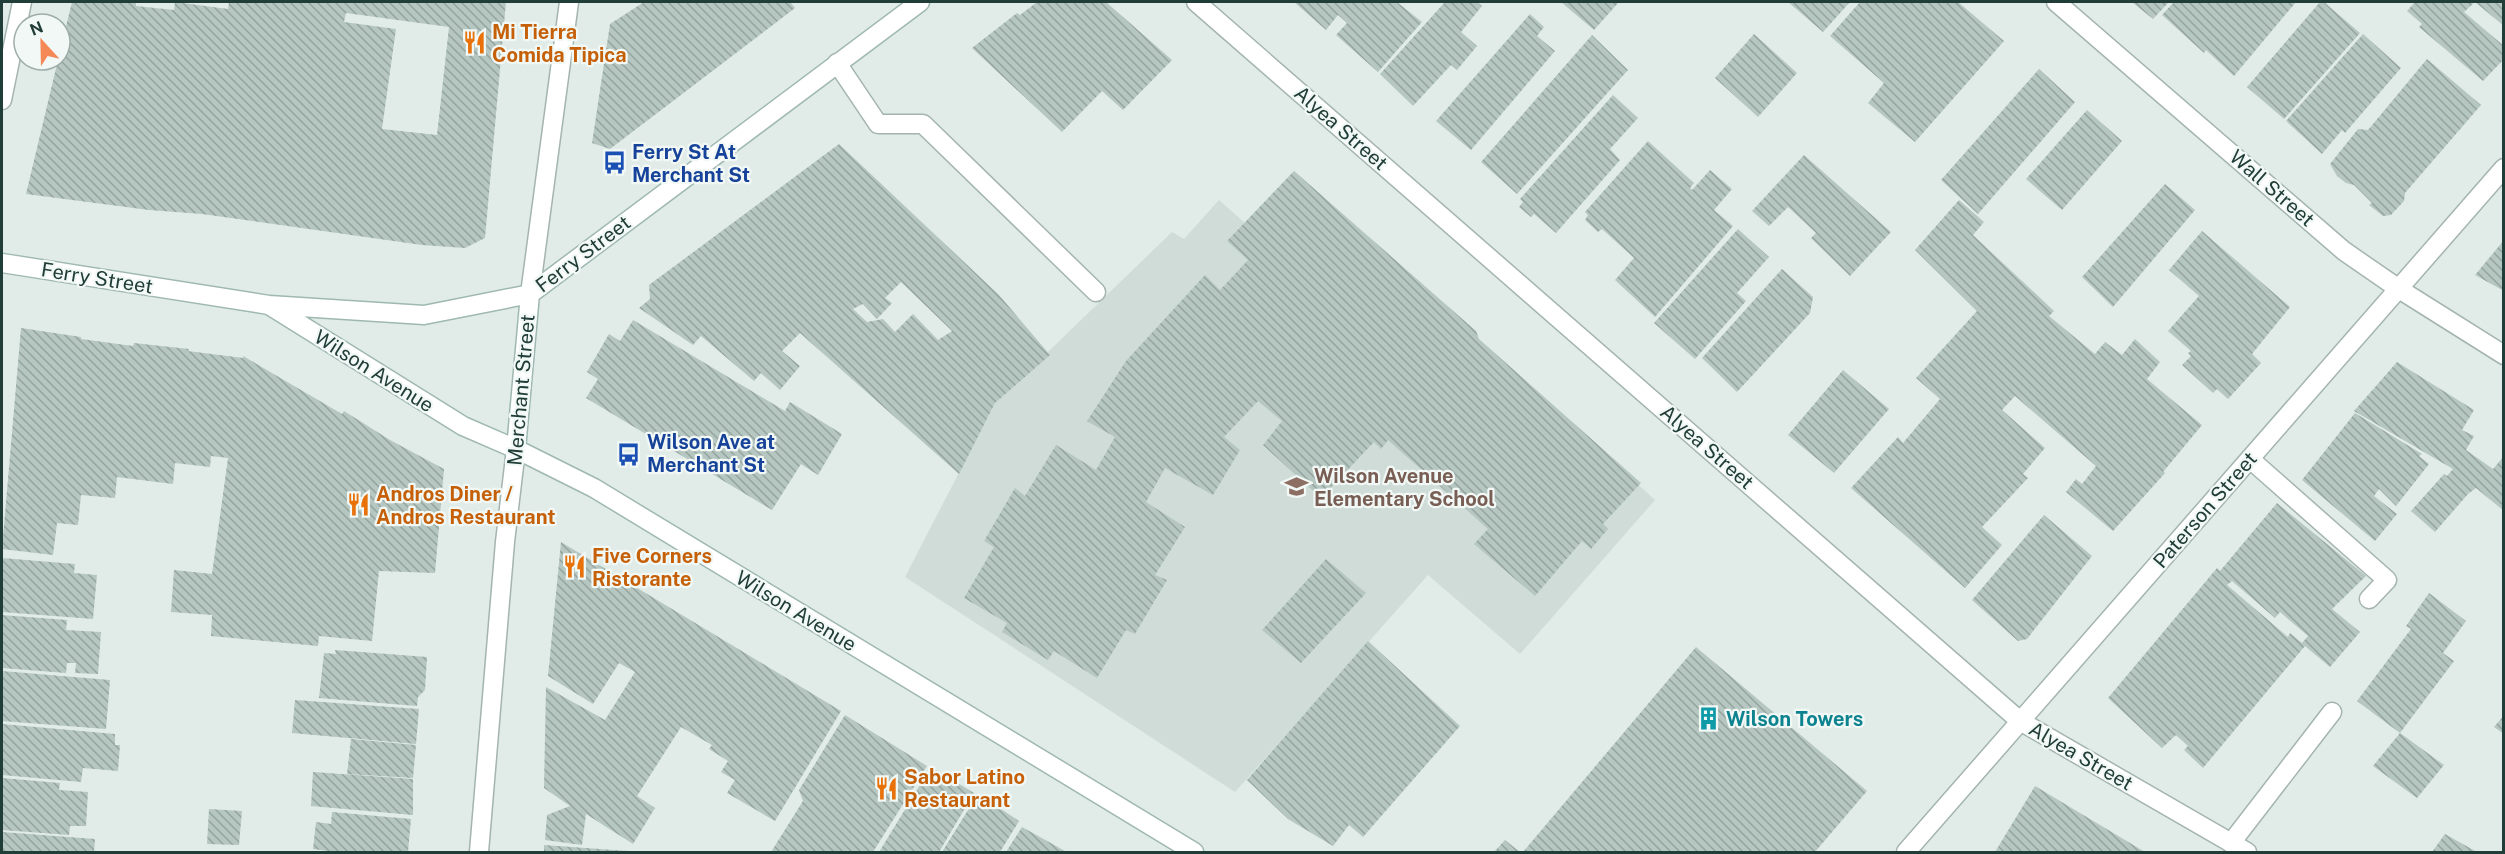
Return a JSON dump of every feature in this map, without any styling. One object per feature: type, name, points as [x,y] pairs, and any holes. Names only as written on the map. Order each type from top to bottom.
[{"type":"street","points":[[2,100],[22,2]]},
{"type":"street","name":"Merchant Street","points":[[479,852],[505,542],[530,294],[569,2]]},
{"type":"street","name":"Ferry Street","points":[[2,263],[269,305],[424,315],[530,294],[920,2]]},
{"type":"street","name":"Alyea Street","points":[[1196,2],[2020,721],[2239,848]]},
{"type":"street","name":"Wall Street","points":[[2056,2],[2344,251],[2399,289],[2504,355]]},
{"type":"street","points":[[837,63],[878,124],[923,124],[1096,292]]},
{"type":"street","name":"Paterson Street","points":[[1906,852],[2504,168]]},
{"type":"street","name":"Wilson Avenue","points":[[269,305],[464,426],[594,488],[1194,852]]},
{"type":"street","points":[[2250,459],[2387,580],[2369,599]]},
{"type":"street","points":[[2239,848],[2332,712]]},
{"type":"shaded area","name":"Wilson Avenue Elementary School","points":[[1294,171],[1655,500],[1520,654],[1428,575],[1235,792],[905,577],[995,403],[1172,232],[1184,239],[1219,200],[1245,223]]},
{"type":"building","points":[[72,2],[136,2],[136,6],[174,10],[175,2],[228,9],[229,2],[506,2],[485,238],[465,248],[422,245],[202,214],[149,210],[26,194],[55,72],[72,72],[72,12],[70,12]],"holes":[[[346,13],[449,27],[437,135],[382,129],[396,29],[344,22]]]},
{"type":"building","points":[[644,2],[790,2],[795,8],[610,149],[592,143],[610,24]]},
{"type":"building","points":[[1037,2],[1106,2],[1172,60],[1123,110],[1102,91],[1062,132],[972,48],[1017,13],[1020,15]]},
{"type":"building","points":[[1294,2],[1397,2],[1422,22],[1378,72],[1336,35],[1347,23],[1338,15],[1326,30]]},
{"type":"building","points":[[1445,2],[1477,2],[1482,6],[1461,32],[1477,46],[1457,70],[1451,65],[1413,106],[1380,74]]},
{"type":"building","points":[[1561,2],[1619,2],[1594,30]]},
{"type":"building","points":[[1788,2],[1850,2],[1823,32]]},
{"type":"building","points":[[1860,2],[1958,2],[2004,41],[1915,142],[1868,103],[1884,83],[1830,36]]},
{"type":"building","points":[[2132,2],[2169,2],[2153,19]]},
{"type":"building","points":[[2174,2],[2296,2],[2234,76],[2206,50],[2204,53],[2162,15]]},
{"type":"building","points":[[2320,2],[2324,2],[2360,33],[2284,119],[2247,87]]},
{"type":"building","points":[[2415,2],[2471,2],[2473,4],[2464,12],[2504,46],[2504,59],[2483,81],[2419,27],[2422,24],[2407,11]]},
{"type":"building","points":[[2475,2],[2504,2],[2504,26]]},
{"type":"building","points":[[1530,14],[1544,27],[1537,36],[1555,51],[1471,150],[1436,121]]},
{"type":"building","points":[[1754,34],[1797,73],[1758,117],[1715,78]]},
{"type":"building","points":[[2363,34],[2401,68],[2345,133],[2342,130],[2322,154],[2286,121]]},
{"type":"building","points":[[1592,35],[1628,70],[1517,194],[1481,162]]},
{"type":"building","points":[[2427,59],[2481,105],[2405,193],[2404,201],[2391,215],[2383,216],[2369,205],[2372,203],[2354,185],[2346,183],[2337,176],[2330,164],[2358,129],[2368,130]]},
{"type":"building","points":[[2039,69],[2075,102],[1978,214],[1941,180]]},
{"type":"building","points":[[1613,95],[1638,118],[1610,149],[1620,160],[1556,233],[1534,214],[1531,217],[1519,207],[1523,202],[1520,199]]},
{"type":"building","points":[[2087,110],[2122,141],[2062,210],[2026,179]]},
{"type":"building","points":[[1648,141],[1694,183],[1690,188],[1692,190],[1710,170],[1732,189],[1714,210],[1733,226],[1655,317],[1615,280],[1634,258],[1602,229],[1598,232],[1585,220],[1588,215],[1585,212]]},
{"type":"building","points":[[839,144],[999,295],[1050,355],[995,403],[959,474],[800,333],[782,351],[800,366],[780,390],[761,373],[754,381],[701,336],[693,345],[639,308],[650,299],[649,285]],"holes":[[[901,282],[952,331],[938,340],[913,314],[895,332],[883,319],[867,322],[853,309],[863,304],[877,319],[892,303],[885,298]]]},
{"type":"building","points":[[1804,155],[1891,232],[1850,276],[1811,238],[1816,233],[1788,207],[1769,226],[1752,211]]},
{"type":"building","points":[[1294,171],[1476,331],[1479,339],[1641,483],[1603,524],[1608,529],[1591,549],[1582,541],[1535,596],[1474,544],[1488,529],[1388,440],[1381,449],[1374,442],[1321,498],[1263,445],[1282,421],[1258,401],[1224,437],[1240,450],[1213,495],[1165,468],[1146,502],[1185,527],[1155,575],[1167,580],[1135,634],[1126,630],[1097,678],[1054,651],[1048,660],[1002,632],[1007,623],[964,598],[994,547],[984,541],[1015,488],[1025,496],[1056,445],[1096,470],[1115,437],[1087,421],[1126,361],[1205,275],[1220,290],[1248,260],[1227,241]]},
{"type":"building","points":[[2165,184],[2195,210],[2113,307],[2082,277]]},
{"type":"building","points":[[1959,200],[1984,222],[1973,235],[2054,311],[2049,316],[2095,354],[2105,342],[2122,355],[2135,339],[2160,362],[2147,379],[2202,425],[2163,472],[2165,473],[2113,531],[2066,492],[2076,479],[2082,484],[2096,466],[2015,396],[2002,410],[2045,448],[2023,474],[2028,478],[1982,527],[2002,545],[1965,588],[1851,488],[1898,437],[1903,443],[1940,399],[1916,378],[1977,311],[1915,250]]},
{"type":"building","points":[[1738,229],[1769,257],[1737,293],[1746,301],[1695,359],[1654,323]]},
{"type":"building","points":[[2202,231],[2290,307],[2252,354],[2261,363],[2228,399],[2217,389],[2213,393],[2182,365],[2191,356],[2188,353],[2191,351],[2168,331],[2199,296],[2169,270]]},
{"type":"building","points":[[2504,240],[2504,291],[2475,275]]},
{"type":"building","points":[[1782,269],[1813,297],[1810,313],[1737,392],[1702,358]]},
{"type":"building","points":[[633,320],[785,411],[790,402],[842,434],[818,475],[801,464],[772,510],[586,398],[598,379],[587,372],[609,334],[620,341]]},
{"type":"building","points":[[21,328],[133,346],[134,343],[243,358],[243,356],[342,414],[344,411],[390,440],[444,469],[435,573],[379,571],[372,641],[319,636],[318,646],[211,636],[212,615],[171,612],[174,570],[212,574],[228,458],[211,456],[210,467],[175,463],[173,484],[117,477],[115,498],[81,495],[78,525],[57,523],[53,555],[2,549]]},
{"type":"building","points":[[2397,362],[2474,410],[2462,430],[2474,436],[2466,450],[2493,469],[2504,456],[2504,511],[2476,488],[2435,532],[2411,511],[2444,474],[2447,476],[2453,469],[2354,411]]},
{"type":"building","points":[[1843,370],[1889,409],[1834,473],[1788,435]]},
{"type":"building","points":[[2355,413],[2422,454],[2419,456],[2429,464],[2396,506],[2379,489],[2374,496],[2397,514],[2375,541],[2302,480]]},
{"type":"building","points":[[2277,503],[2366,576],[2332,609],[2360,632],[2330,667],[2305,646],[2203,768],[2184,750],[2188,746],[2176,735],[2162,748],[2108,698],[2217,568],[2220,571]],"holes":[[[2232,581],[2275,618],[2280,612],[2308,636],[2302,643],[2290,633],[2288,637],[2227,585]]]},
{"type":"building","points":[[2044,515],[2092,556],[2027,639],[2018,641],[1972,600]]},
{"type":"building","points":[[561,542],[841,711],[775,821],[727,793],[735,780],[721,772],[728,761],[709,749],[712,745],[681,727],[637,796],[655,808],[633,844],[586,814],[582,845],[545,840],[547,815],[570,806],[544,788],[546,687],[605,720],[635,672],[619,663],[593,704],[548,676]]},
{"type":"building","points":[[2,558],[75,564],[74,573],[97,575],[93,619],[2,612]]},
{"type":"building","points":[[1326,559],[1366,593],[1301,663],[1262,630]]},
{"type":"building","points":[[2429,593],[2466,621],[2443,653],[2454,661],[2400,733],[2357,701],[2411,629],[2406,626]]},
{"type":"building","points":[[2,615],[67,620],[66,630],[101,632],[98,674],[75,673],[76,663],[67,663],[66,673],[2,668]]},
{"type":"building","points":[[1368,641],[1460,726],[1363,837],[1349,825],[1333,846],[1288,819],[1247,780]]},
{"type":"building","name":"Wilson Towers","points":[[1696,647],[1867,791],[1815,852],[1523,852]]},
{"type":"building","points":[[335,650],[427,657],[425,690],[418,697],[417,706],[319,698],[324,653],[336,654]]},
{"type":"building","points":[[2,671],[110,680],[106,729],[2,721]]},
{"type":"building","points":[[295,700],[419,709],[416,744],[292,733]]},
{"type":"building","points":[[845,715],[927,766],[873,852],[771,852],[803,801],[799,790]]},
{"type":"building","points":[[2504,715],[2504,734],[2494,727]]},
{"type":"building","points":[[2,724],[115,734],[115,745],[120,745],[118,771],[83,768],[81,782],[2,775]]},
{"type":"building","points":[[2400,733],[2444,765],[2417,798],[2373,766]]},
{"type":"building","points":[[351,739],[416,745],[413,778],[347,774]]},
{"type":"building","points":[[931,767],[974,793],[939,852],[879,852]]},
{"type":"building","points":[[313,772],[413,779],[413,815],[311,806]]},
{"type":"building","points":[[2,778],[60,783],[59,790],[88,792],[86,826],[70,826],[69,835],[2,830]]},
{"type":"building","points":[[2035,786],[2145,852],[1995,852]]},
{"type":"building","points":[[978,794],[1019,821],[1000,852],[942,852]]},
{"type":"building","points":[[209,809],[242,811],[239,845],[207,844]]},
{"type":"building","points":[[332,812],[411,819],[408,852],[328,852],[313,849],[316,822],[331,824]]},
{"type":"building","points":[[1022,827],[1065,851],[1071,852],[1006,852]]},
{"type":"building","points":[[2,832],[95,839],[94,852],[2,852]]},
{"type":"building","points":[[2445,834],[2477,852],[2432,852]]},
{"type":"building","points":[[1505,840],[1520,852],[1494,852]]},
{"type":"building","points":[[544,845],[628,851],[628,852],[544,852]]},
{"type":"place","name":"Mi Tierra Comida Tipica","points":[[474,43]]},
{"type":"place","name":"Ferry St At Merchant St","points":[[614,163]]},
{"type":"place","name":"Wilson Ave at Merchant St","points":[[629,454]]},
{"type":"place","name":"Wilson Avenue Elementary School","points":[[1296,487]]},
{"type":"place","name":"Andros Diner / Andros Restaurant","points":[[358,505]]},
{"type":"place","name":"Five Corners Ristorante","points":[[574,567]]},
{"type":"place","name":"Wilson Towers","points":[[1708,719]]},
{"type":"place","name":"Sabor Latino Restaurant","points":[[886,788]]}]
